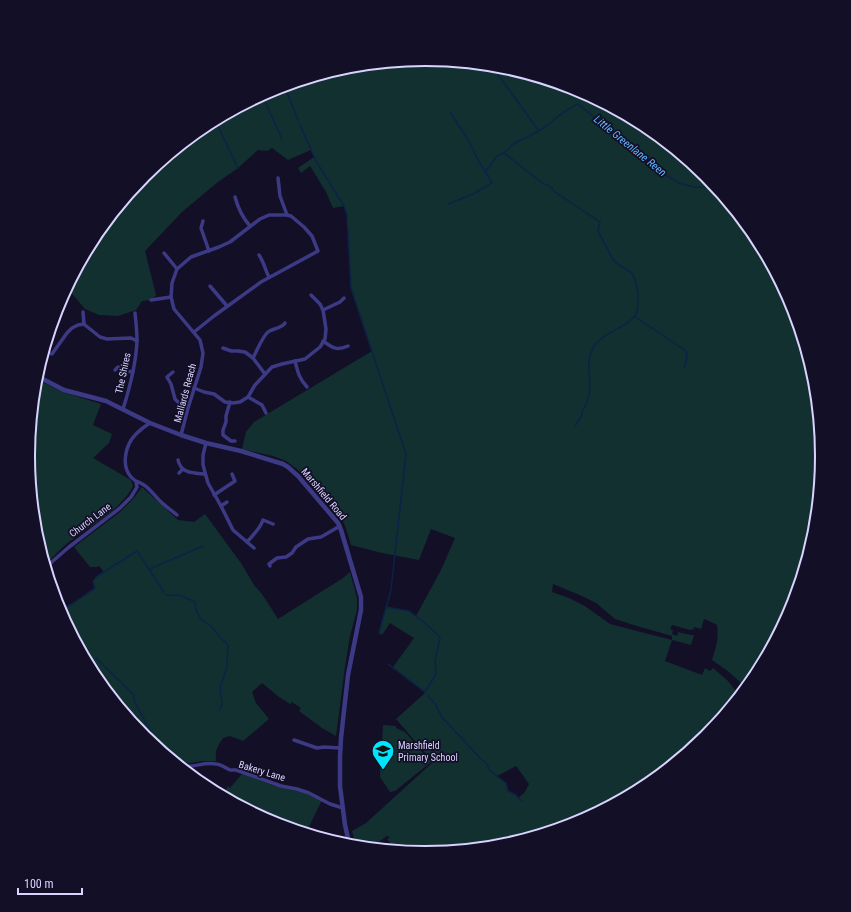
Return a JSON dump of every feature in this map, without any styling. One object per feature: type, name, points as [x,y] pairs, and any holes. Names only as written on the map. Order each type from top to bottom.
[{"type":"street","points":[[278,178],[280,196],[287,215]]},
{"type":"street","points":[[235,197],[243,218],[250,226]]},
{"type":"street","points":[[151,300],[171,297],[172,283],[176,269],[191,257],[230,242],[260,219],[269,215],[291,216],[312,236],[318,251],[261,282],[194,332]]},
{"type":"street","points":[[202,221],[201,228],[209,251]]},
{"type":"street","points":[[164,253],[176,269]]},
{"type":"street","points":[[259,255],[269,277]]},
{"type":"street","points":[[210,286],[227,306]]},
{"type":"street","points":[[194,388],[214,394],[225,402],[240,402],[248,397],[255,385],[272,368],[304,358],[320,347],[325,339],[326,329],[323,310],[311,294]]},
{"type":"street","name":"Mallards Reach","points":[[171,297],[174,309],[200,340],[203,353],[201,367],[188,406],[181,435]]},
{"type":"street","points":[[323,310],[344,298]]},
{"type":"street","points":[[335,299],[337,303]]},
{"type":"street","points":[[49,352],[52,354],[72,328],[84,324],[83,312]]},
{"type":"street","name":"The Shires","points":[[123,409],[133,372],[137,341],[135,313]]},
{"type":"street","points":[[253,358],[264,336],[269,331],[283,326],[285,323]]},
{"type":"street","name":"The Shires","points":[[84,324],[100,338],[131,338],[137,341]]},
{"type":"street","points":[[278,328],[281,333]]},
{"type":"street","points":[[323,341],[340,350],[348,346]]},
{"type":"street","points":[[223,348],[231,351],[245,352],[253,358],[265,374]]},
{"type":"street","points":[[295,361],[301,380],[307,387]]},
{"type":"street","points":[[116,370],[118,367],[121,367],[125,370],[133,372]]},
{"type":"street","points":[[121,374],[125,370]]},
{"type":"street","points":[[173,372],[167,377],[171,384],[175,399],[178,402],[188,406]]},
{"type":"street","name":"Marshfield Road","points":[[43,380],[64,390],[106,401],[150,423],[181,435],[275,461],[288,467],[298,476],[340,526],[361,597],[361,607],[348,675],[340,748],[340,786],[348,839]]},
{"type":"street","points":[[296,383],[301,380]]},
{"type":"street","points":[[248,397],[262,405],[266,413]]},
{"type":"street","points":[[230,402],[223,435],[231,441],[235,441]]},
{"type":"street","points":[[262,405],[266,402]]},
{"type":"street","points":[[150,423],[135,435],[127,451],[125,461],[127,471],[136,482],[144,485],[177,515]]},
{"type":"street","points":[[206,443],[203,455],[203,465],[208,484],[221,506],[232,530],[254,548]]},
{"type":"street","points":[[178,460],[179,465],[183,469],[191,473],[205,474]]},
{"type":"street","points":[[179,473],[183,469]]},
{"type":"street","points":[[214,495],[235,481],[232,474]]},
{"type":"street","name":"Church Lane","points":[[50,563],[120,508],[131,497],[137,487],[136,482]]},
{"type":"street","points":[[221,506],[227,502]]},
{"type":"street","points":[[247,542],[258,530],[263,520],[273,524]]},
{"type":"street","points":[[270,566],[269,564],[277,558],[286,557],[292,553],[296,547],[308,539],[321,537],[340,526]]},
{"type":"street","points":[[294,740],[317,748],[340,748]]},
{"type":"street","points":[[315,753],[317,748]]},
{"type":"street","name":"Bakery Lane","points":[[188,766],[207,763],[224,766],[229,770],[236,770],[281,786],[309,793],[330,804],[343,808]]},
{"type":"green space","points":[[400,66],[451,66],[502,73],[551,86],[575,95],[621,118],[642,131],[683,162],[702,180],[735,218],[764,261],[776,283],[795,330],[803,355],[813,405],[816,456],[815,482],[813,507],[803,557],[795,582],[776,629],[764,651],[742,684],[729,672],[712,660],[716,647],[718,630],[717,625],[704,619],[701,629],[694,627],[693,630],[690,630],[672,625],[670,629],[673,630],[672,634],[677,636],[678,632],[694,635],[691,645],[672,640],[665,661],[702,675],[705,668],[710,671],[713,668],[727,680],[737,691],[702,732],[683,750],[642,781],[598,806],[551,826],[502,839],[476,843],[451,846],[400,846],[393,845],[387,839],[390,837],[387,836],[377,843],[355,840],[352,831],[366,823],[433,762],[396,719],[425,693],[393,667],[414,638],[390,623],[382,635],[379,633],[386,607],[409,611],[416,616],[441,570],[455,538],[431,529],[419,560],[351,545],[342,519],[325,496],[315,489],[297,469],[286,461],[273,456],[242,449],[246,432],[254,422],[372,351],[351,288],[347,216],[344,206],[333,208],[326,192],[310,166],[301,173],[298,168],[314,157],[311,150],[288,160],[272,148],[267,151],[258,150],[238,168],[218,182],[182,212],[145,251],[156,295],[151,300],[142,301],[136,310],[118,316],[99,315],[85,309],[71,293],[75,283],[101,239],[132,199],[168,162],[188,146],[230,118],[276,95],[300,86],[349,73]],"holes":[[[553,584],[596,603],[615,619],[672,636],[672,640],[610,624],[585,606],[552,592]],[[516,766],[529,784],[525,792],[518,798],[516,795],[508,791],[506,783],[497,776]]]},
{"type":"green space","points":[[43,382],[63,392],[101,404],[93,425],[112,434],[109,443],[93,458],[131,480],[133,486],[114,510],[70,541],[49,561],[38,507],[35,456],[38,405]]},
{"type":"green space","points":[[142,487],[178,520],[194,522],[205,514],[241,563],[254,585],[262,594],[278,619],[350,572],[357,598],[357,610],[350,636],[336,736],[322,728],[299,711],[301,708],[292,702],[290,704],[279,697],[262,683],[252,692],[256,703],[269,719],[243,741],[230,736],[223,738],[217,749],[216,761],[202,761],[185,764],[149,732],[132,713],[116,694],[87,651],[75,629],[66,607],[95,589],[93,581],[104,572],[99,566],[90,567],[74,547],[120,512]]},
{"type":"green space","points":[[383,725],[396,726],[396,728],[405,732],[431,762],[395,791],[390,792],[380,777]]},
{"type":"green space","points":[[242,774],[275,786],[300,791],[322,800],[308,828],[276,817],[225,791],[228,786],[230,788]]},
{"type":"waterway","name":"Little Greenlane Reen","points":[[496,72],[539,131],[567,110],[578,104],[664,174],[679,183],[694,187],[709,188]]},
{"type":"waterway","points":[[286,91],[298,120]]},
{"type":"waterway","points":[[264,100],[282,139]]},
{"type":"waterway","points":[[448,204],[473,194],[492,183],[469,141],[450,112]]},
{"type":"waterway","points":[[300,125],[316,161],[344,206],[347,215],[351,288],[406,454],[391,590],[379,633]]},
{"type":"waterway","points":[[218,126],[238,168]]},
{"type":"waterway","points":[[486,171],[497,156],[504,153],[513,144],[539,131]]},
{"type":"waterway","points":[[504,153],[542,183],[551,187],[555,192],[600,222],[598,229],[599,233],[612,258],[633,275],[636,284],[638,293],[638,308],[633,319],[604,336],[599,340],[592,351],[589,361],[589,393],[582,415],[575,426]]},
{"type":"waterway","points":[[634,316],[686,351],[687,357],[684,368]]},
{"type":"waterway","points":[[150,569],[203,546]]},
{"type":"waterway","points":[[96,577],[137,551],[164,592]]},
{"type":"waterway","points":[[66,607],[95,588],[93,581]]},
{"type":"waterway","points":[[166,595],[186,597],[195,602],[196,610],[201,619],[211,626],[228,645],[227,667],[220,687],[222,704],[220,710]]},
{"type":"waterway","points":[[386,607],[409,611],[440,637],[435,661],[436,674],[425,692],[388,664]]},
{"type":"waterway","points":[[96,658],[134,695],[134,701],[153,736]]},
{"type":"waterway","points":[[428,696],[435,704],[442,717],[487,764],[489,770],[506,783],[508,791],[516,795],[522,801]]},
{"type":"place","name":"Marshfield Primary School","points":[[383,770]]}]
